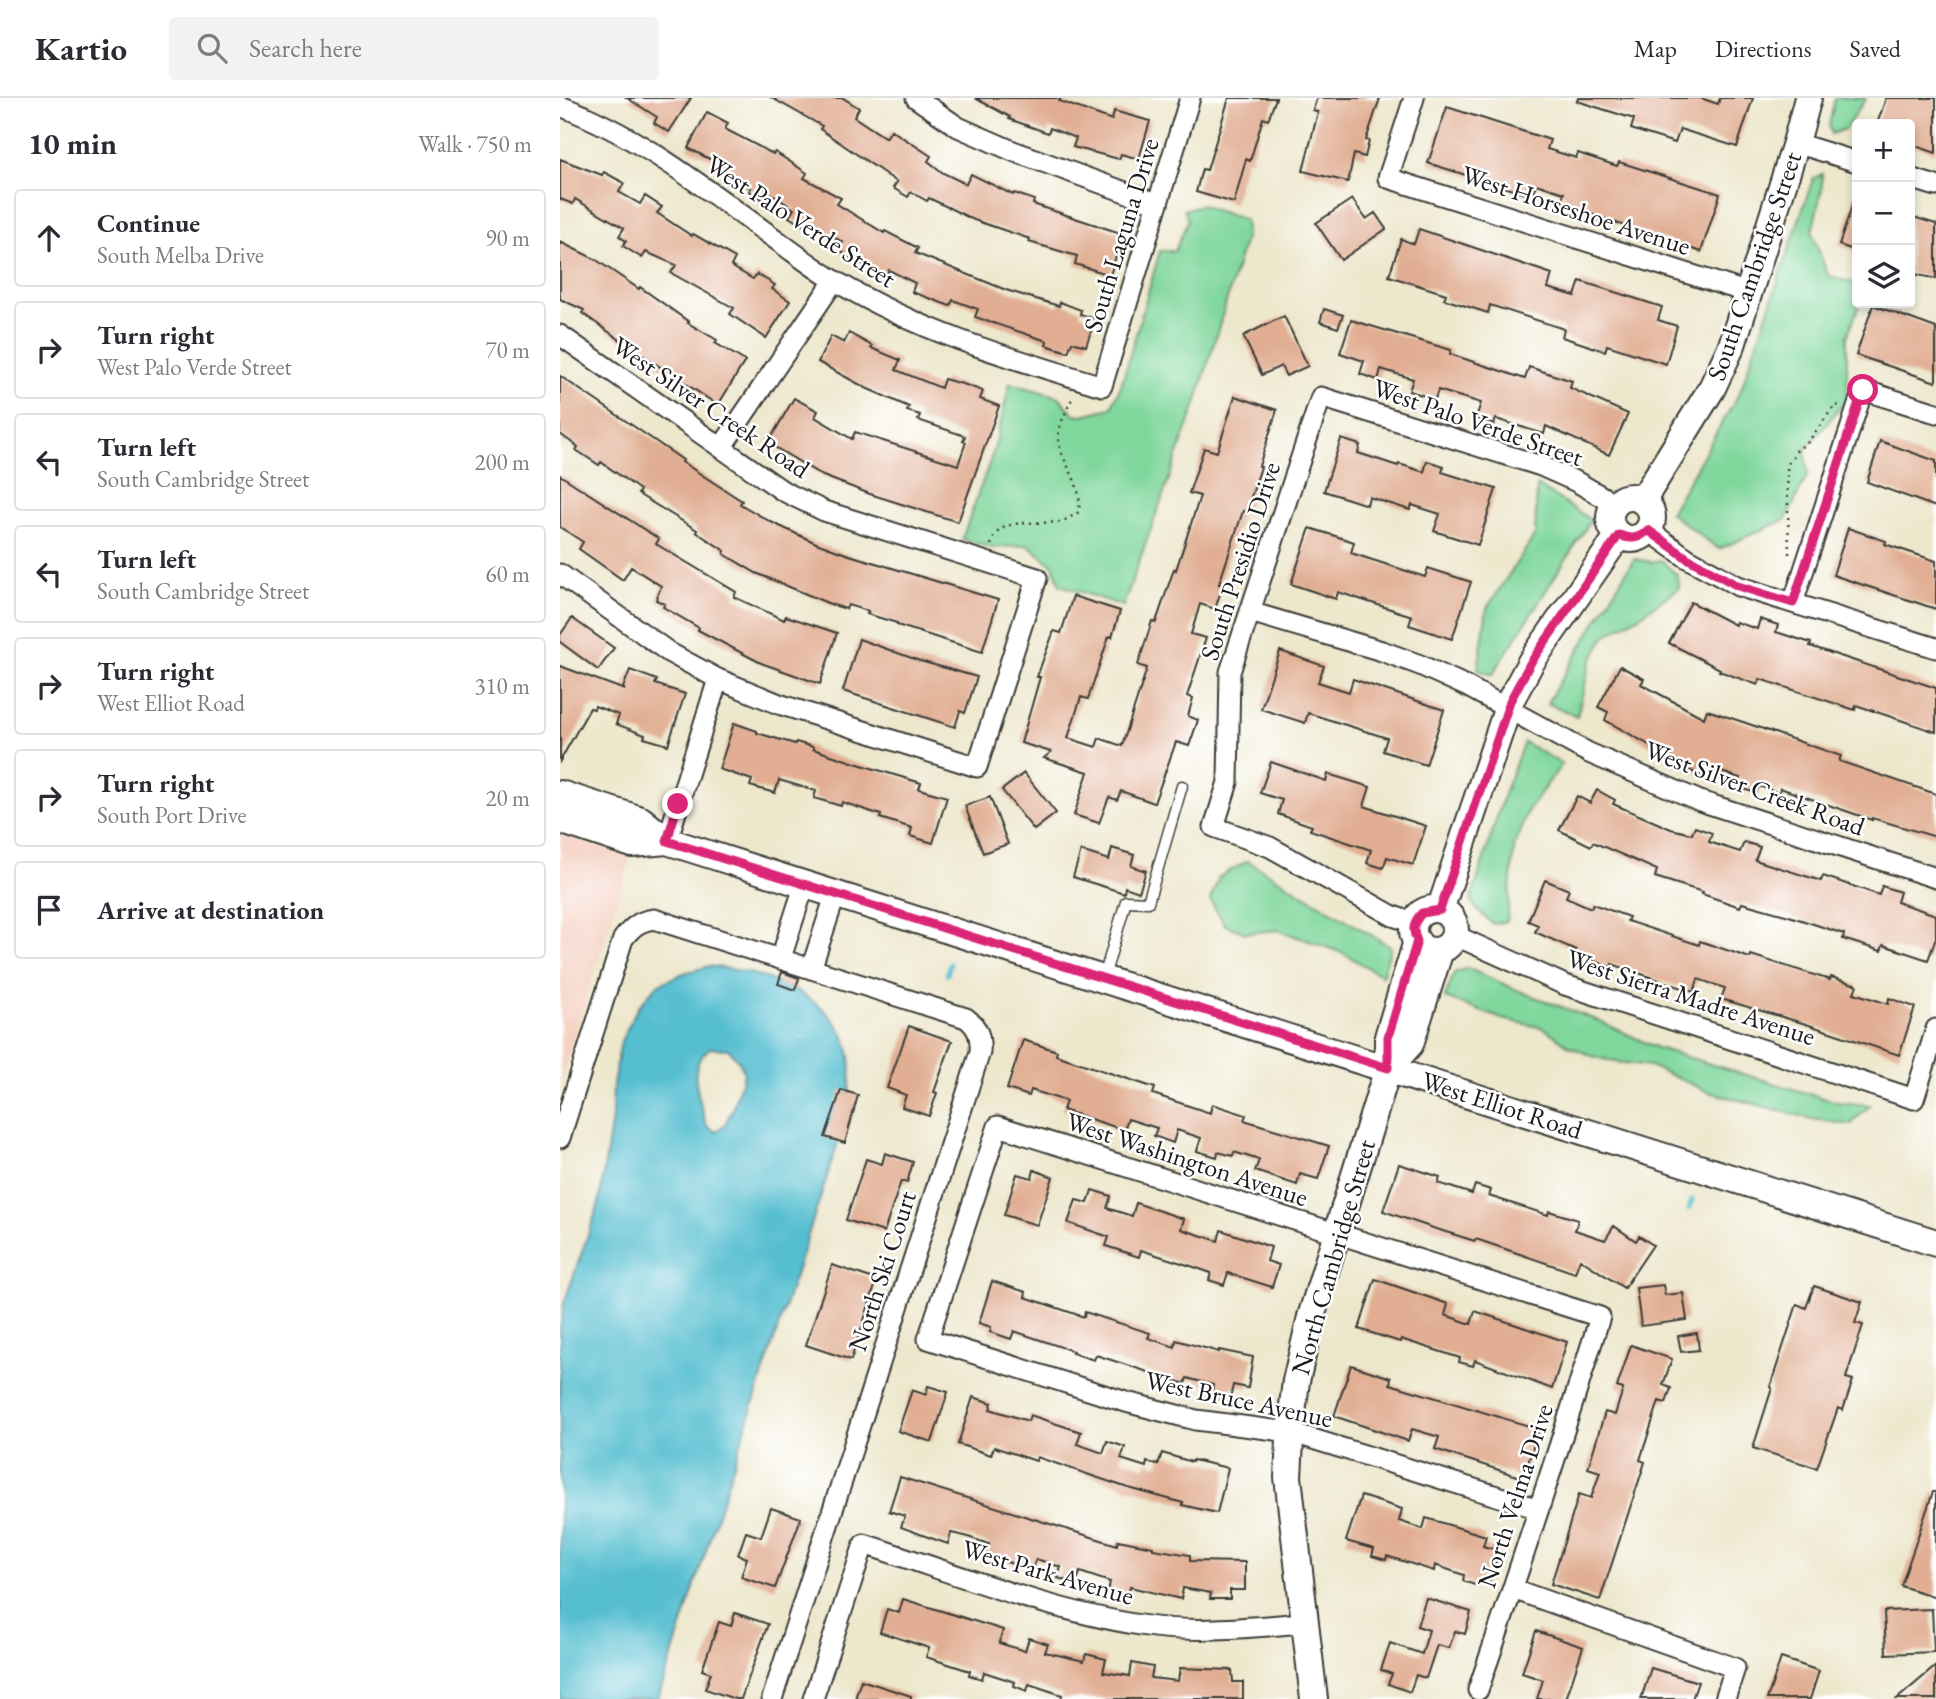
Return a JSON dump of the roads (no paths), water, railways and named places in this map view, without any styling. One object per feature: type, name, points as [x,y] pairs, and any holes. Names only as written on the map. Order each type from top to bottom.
[{"type":"street","points":[[916,98],[958,127],[1013,151],[1158,204]]},
{"type":"street","name":"South Laguna Drive","points":[[1102,386],[1190,98]]},
{"type":"street","name":"West Horseshoe Avenue","points":[[1414,98],[1388,178],[1749,293]]},
{"type":"street","name":"South Cambridge Street","points":[[1642,501],[1713,388],[1732,345],[1808,98]]},
{"type":"street","name":"West Palo Verde Street","points":[[560,106],[588,116],[643,146],[834,281],[899,316],[958,341],[1102,386]]},
{"type":"street","points":[[1796,143],[1852,160]]},
{"type":"street","points":[[1915,180],[1936,186]]},
{"type":"street","points":[[721,448],[834,281]]},
{"type":"street","name":"West Silver Creek Road","points":[[560,335],[783,491],[824,511],[1037,578],[977,767],[779,704],[718,679]]},
{"type":"street","points":[[1793,603],[1863,390],[1936,413]]},
{"type":"street","name":"West Palo Verde Street","points":[[1321,397],[1541,466],[1577,482],[1615,504]]},
{"type":"street","name":"South Presidio Drive","points":[[1214,827],[1228,782],[1230,672],[1321,397]]},
{"type":"street","points":[[1628,497],[1642,501],[1650,511],[1651,524],[1648,530],[1638,538],[1619,535],[1611,524],[1610,517],[1615,504],[1628,497]]},
{"type":"street","points":[[1648,530],[1687,558],[1738,586],[1936,648]]},
{"type":"street","points":[[1388,1068],[1388,1037],[1431,937],[1454,923],[1440,910],[1508,709],[1531,662],[1619,535]]},
{"type":"street","points":[[560,575],[670,653],[718,679],[667,841]]},
{"type":"street","name":"West Silver Creek Road","points":[[1250,612],[1395,655],[1466,686],[1589,753],[1700,801],[1936,878]]},
{"type":"street","name":"West Elliot Road","points":[[560,794],[641,820],[667,841]]},
{"type":"street","name":"West Elliot Road","points":[[560,821],[632,844],[667,841],[805,883],[1936,1244]]},
{"type":"street","name":"West Sierra Madre Avenue","points":[[1214,827],[1270,847],[1431,937],[1565,985],[1914,1098],[1936,1029]]},
{"type":"street","points":[[780,958],[805,883]]},
{"type":"street","points":[[811,969],[836,893]]},
{"type":"street","name":"North Ski Court","points":[[560,1138],[623,939],[631,928],[643,920],[654,919],[780,958],[967,1018],[974,1023],[981,1042],[980,1052],[772,1699]]},
{"type":"street","name":"North Cambridge Street","points":[[1314,1699],[1288,1477],[1290,1432],[1297,1381],[1311,1317],[1388,1068]]},
{"type":"street","name":"West Washington Avenue","points":[[928,1339],[998,1126],[1600,1317]]},
{"type":"street","name":"North Velma Drive","points":[[1478,1690],[1600,1317]]},
{"type":"street","name":"West Bruce Avenue","points":[[928,1339],[1126,1402],[1196,1420],[1290,1432],[1539,1509]]},
{"type":"street","name":"West Park Avenue","points":[[813,1699],[864,1544],[1074,1612],[1142,1626],[1213,1630],[1305,1623]]},
{"type":"street","points":[[1513,1589],[1735,1668],[1724,1699]]},
{"type":"lane","points":[[1104,978],[1126,901],[1148,902],[1182,786]]},
{"type":"water","points":[[709,966],[752,974],[774,981],[816,1003],[832,1018],[844,1036],[851,1066],[848,1101],[843,1127],[658,1699],[560,1699],[560,1328],[564,1303],[599,1203],[612,1118],[613,1084],[621,1041],[638,1007],[657,985]],"holes":[[[710,1048],[728,1049],[739,1061],[744,1073],[732,1110],[725,1124],[716,1132],[706,1125],[696,1074],[702,1056]]]},
{"type":"waterway","points":[[947,974],[950,964]]},
{"type":"waterway","points":[[1689,1209],[1692,1200]]}]
